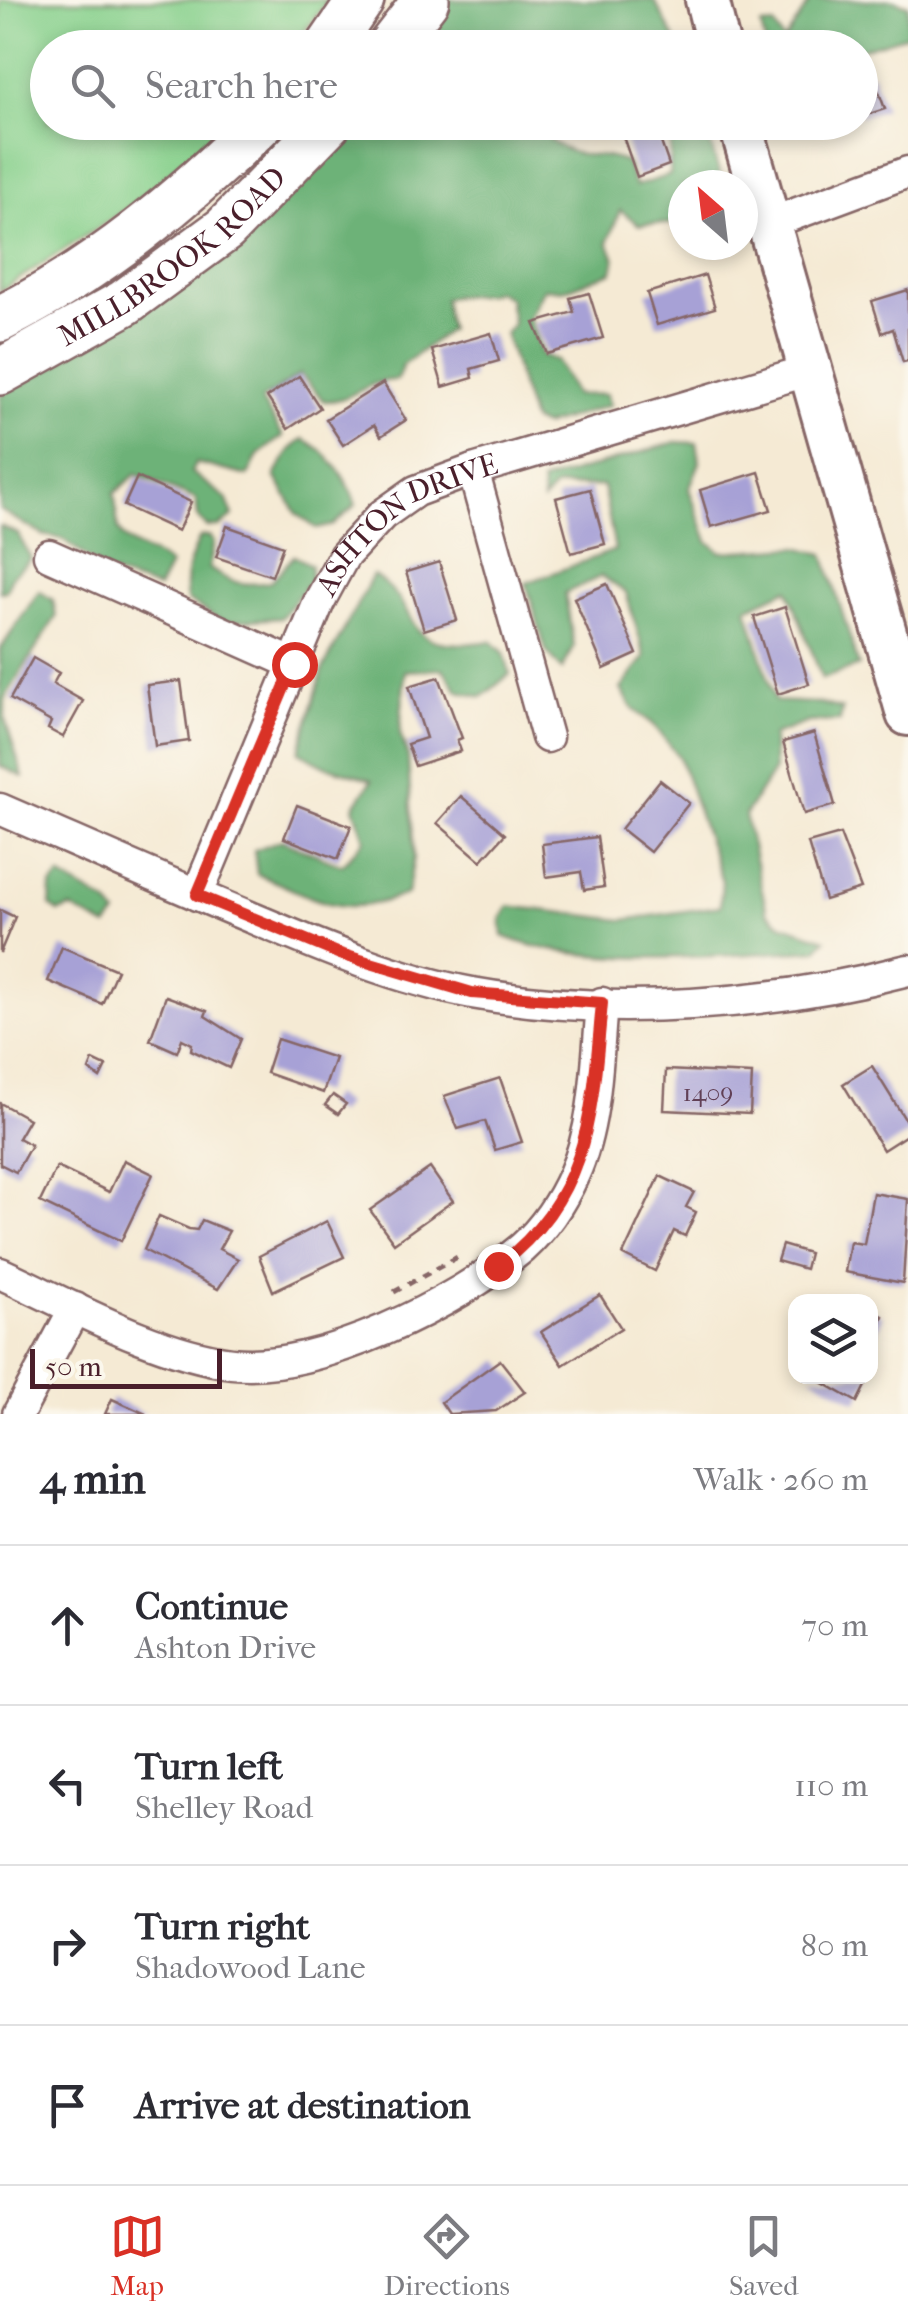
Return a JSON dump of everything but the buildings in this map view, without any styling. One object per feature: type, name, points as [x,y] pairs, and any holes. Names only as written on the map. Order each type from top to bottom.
[{"type":"main road","points":[[341,30],[362,0]]},
{"type":"main road","points":[[402,30],[426,0]]},
{"type":"main road","points":[[707,0],[715,30]]},
{"type":"main road","points":[[0,318],[52,293],[188,196],[244,140]]},
{"type":"main road","name":"MILLBROOK ROAD","points":[[0,372],[124,303],[225,229],[311,140]]},
{"type":"main road","points":[[745,140],[810,370],[900,656],[908,714]]},
{"type":"street","points":[[768,224],[908,172]]},
{"type":"street","name":"ASHTON DRIVE","points":[[197,895],[344,556],[370,527],[416,491],[473,470],[810,370]]},
{"type":"street","points":[[473,470],[547,737]]},
{"type":"street","points":[[49,555],[294,664]]},
{"type":"street","points":[[0,809],[340,954],[472,993],[602,1003],[770,997],[908,970]]},
{"type":"street","points":[[0,1273],[182,1351],[230,1362],[264,1365],[317,1356],[351,1343],[467,1285],[524,1246],[558,1206],[575,1174],[589,1119],[602,1003]]},
{"type":"street","points":[[18,1414],[75,1308]]},
{"type":"path","points":[[382,1298],[464,1253]]},
{"type":"green space","points":[[0,0],[328,0],[306,30],[30,30],[30,140],[207,140],[136,203],[0,291]]},
{"type":"green space","points":[[442,0],[654,0],[670,30],[422,30]]},
{"type":"green space","points":[[811,0],[893,0],[908,5],[908,35],[878,44],[878,30],[792,30]]},
{"type":"green space","points":[[774,25],[777,30],[762,30],[761,26]]},
{"type":"green space","points":[[329,140],[550,140],[572,152],[626,162],[635,186],[668,176],[668,224],[639,225],[620,210],[608,242],[615,259],[612,272],[563,290],[544,288],[529,318],[542,355],[556,360],[575,395],[606,394],[610,405],[544,426],[532,421],[505,334],[513,324],[509,298],[496,291],[444,299],[449,330],[403,365],[397,380],[324,401],[300,374],[261,400],[283,436],[258,455],[248,476],[196,463],[191,472],[226,498],[233,516],[219,527],[207,527],[198,517],[196,499],[136,474],[114,494],[121,534],[170,565],[158,589],[106,572],[63,539],[43,535],[0,510],[0,395],[62,361]]},
{"type":"green space","points":[[671,140],[709,140],[718,170],[670,170]]},
{"type":"green space","points":[[303,439],[336,466],[356,505],[333,525],[317,529],[297,514],[275,476],[290,450]]},
{"type":"green space","points":[[676,442],[697,443],[700,462],[689,489],[708,541],[721,552],[797,547],[824,554],[859,666],[822,679],[788,589],[747,608],[775,701],[820,703],[842,709],[840,721],[808,722],[773,735],[774,770],[745,815],[767,912],[781,924],[826,939],[817,950],[615,957],[536,947],[503,936],[501,919],[509,906],[623,920],[720,906],[722,881],[679,757],[653,724],[633,709],[621,689],[645,657],[626,593],[602,576],[565,593],[574,646],[562,670],[546,651],[526,583],[615,550],[603,486],[555,487],[543,501],[541,482]]},
{"type":"green space","points":[[0,526],[18,534],[31,559],[12,576],[6,591],[0,592]]},
{"type":"green space","points":[[209,536],[214,542],[209,568],[231,581],[270,582],[294,556],[311,565],[310,581],[281,618],[223,622],[187,600],[190,560],[200,537]]},
{"type":"green space","points":[[373,575],[390,588],[425,636],[460,644],[491,641],[504,653],[510,674],[482,697],[458,691],[443,669],[405,671],[400,733],[408,757],[414,858],[407,894],[364,906],[346,906],[314,899],[257,874],[254,850],[281,840],[342,865],[365,839],[354,807],[372,780],[326,766],[299,752],[323,669]]},
{"type":"green space","points":[[39,591],[53,600],[56,617],[5,698],[5,719],[23,777],[0,766],[0,650]]},
{"type":"green space","points":[[60,876],[107,903],[117,915],[107,927],[71,908],[59,912],[50,906],[51,887]]},
{"type":"route","points":[[294,664],[240,783],[197,895],[340,954],[472,993],[602,1003],[589,1119],[575,1174],[558,1206],[539,1230],[498,1266]]}]
